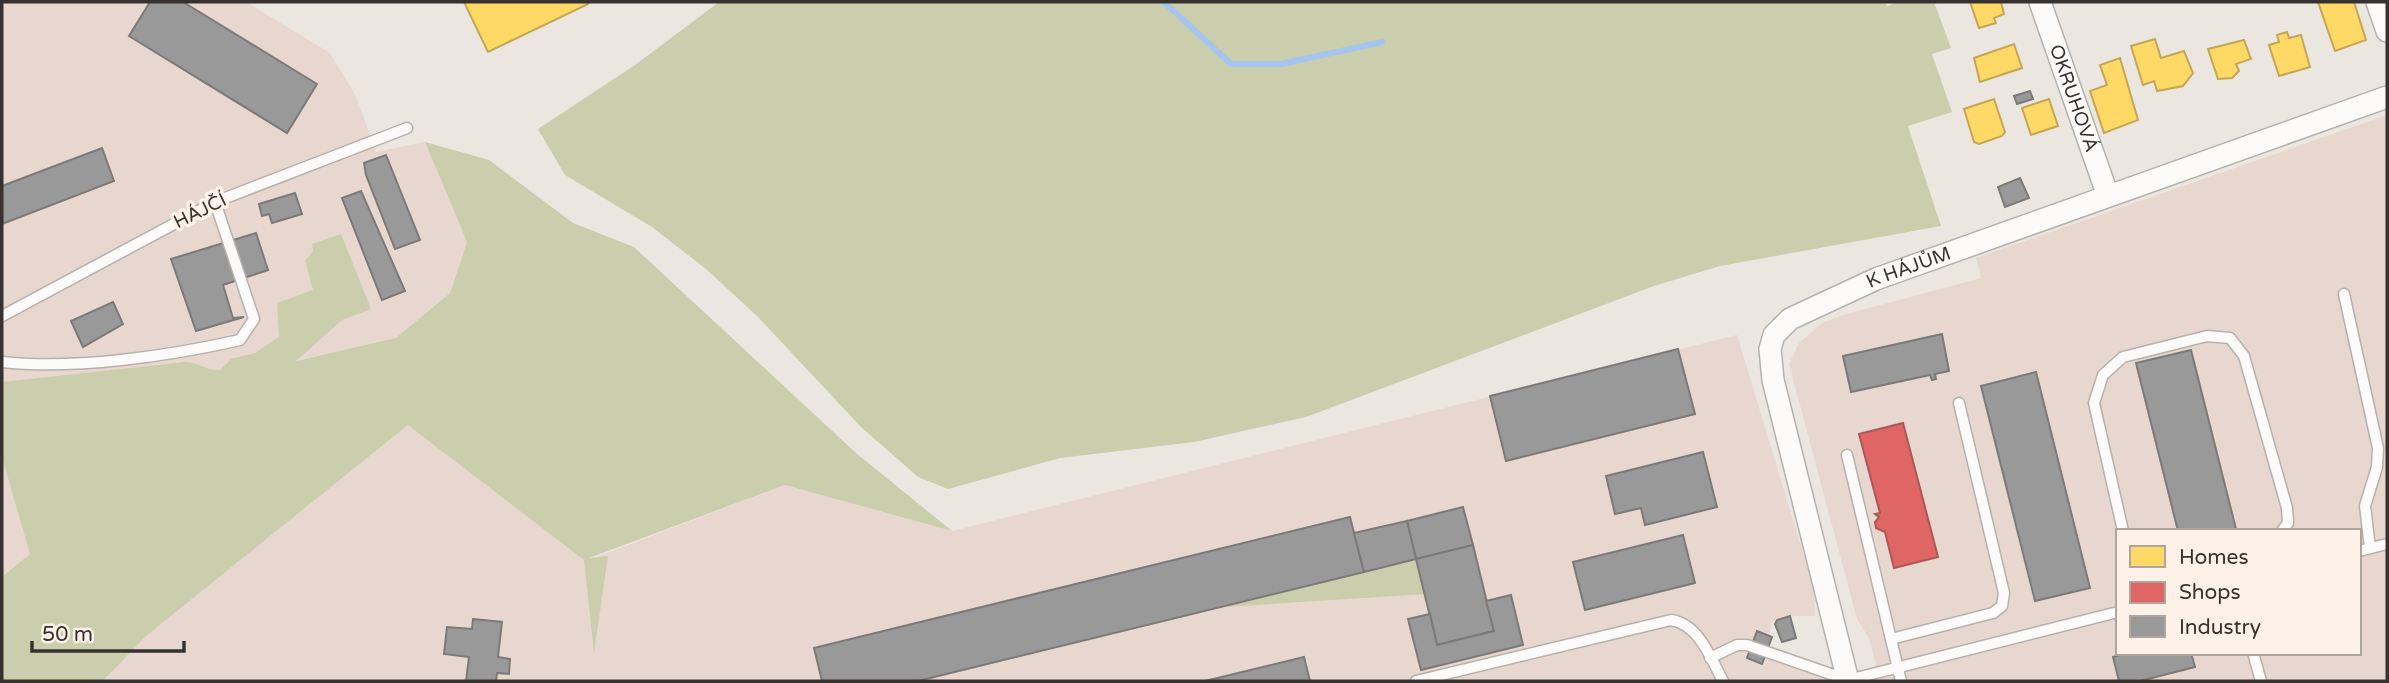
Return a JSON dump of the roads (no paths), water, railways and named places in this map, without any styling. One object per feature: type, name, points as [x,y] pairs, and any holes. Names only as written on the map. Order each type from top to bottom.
[{"type":"street","name":"OKRUHOVÁ","points":[[2040,2],[2108,195]]},
{"type":"street","points":[[2376,2],[2387,31]]},
{"type":"street","name":"K HÁJŮM","points":[[1848,681],[1773,380],[1770,349],[1774,335],[1790,319],[1876,279],[2387,97]]},
{"type":"lane","name":"HÁJČÍ","points":[[2,316],[215,202],[407,128]]},
{"type":"lane","points":[[2,362],[35,366],[189,351],[240,340],[254,319],[215,202]]},
{"type":"lane","points":[[2344,294],[2378,448],[2377,467],[2365,506],[2364,550],[2387,544]]},
{"type":"lane","points":[[2123,529],[2094,402],[2103,375],[2123,357],[2207,336],[2230,338],[2244,356],[2287,508],[2288,523],[2284,529]]},
{"type":"lane","points":[[1891,639],[1993,613],[2002,606],[2004,593],[1959,403]]},
{"type":"lane","points":[[1847,455],[1901,681]]},
{"type":"lane","points":[[1710,658],[1737,645],[1747,645],[1848,681],[2116,612]]},
{"type":"lane","points":[[1416,681],[1661,621],[1681,621],[1689,625],[1723,681]]},
{"type":"lane","points":[[2254,655],[2261,681]]},
{"type":"waterway","points":[[1164,2],[1231,64],[1281,64],[1382,42]]}]
